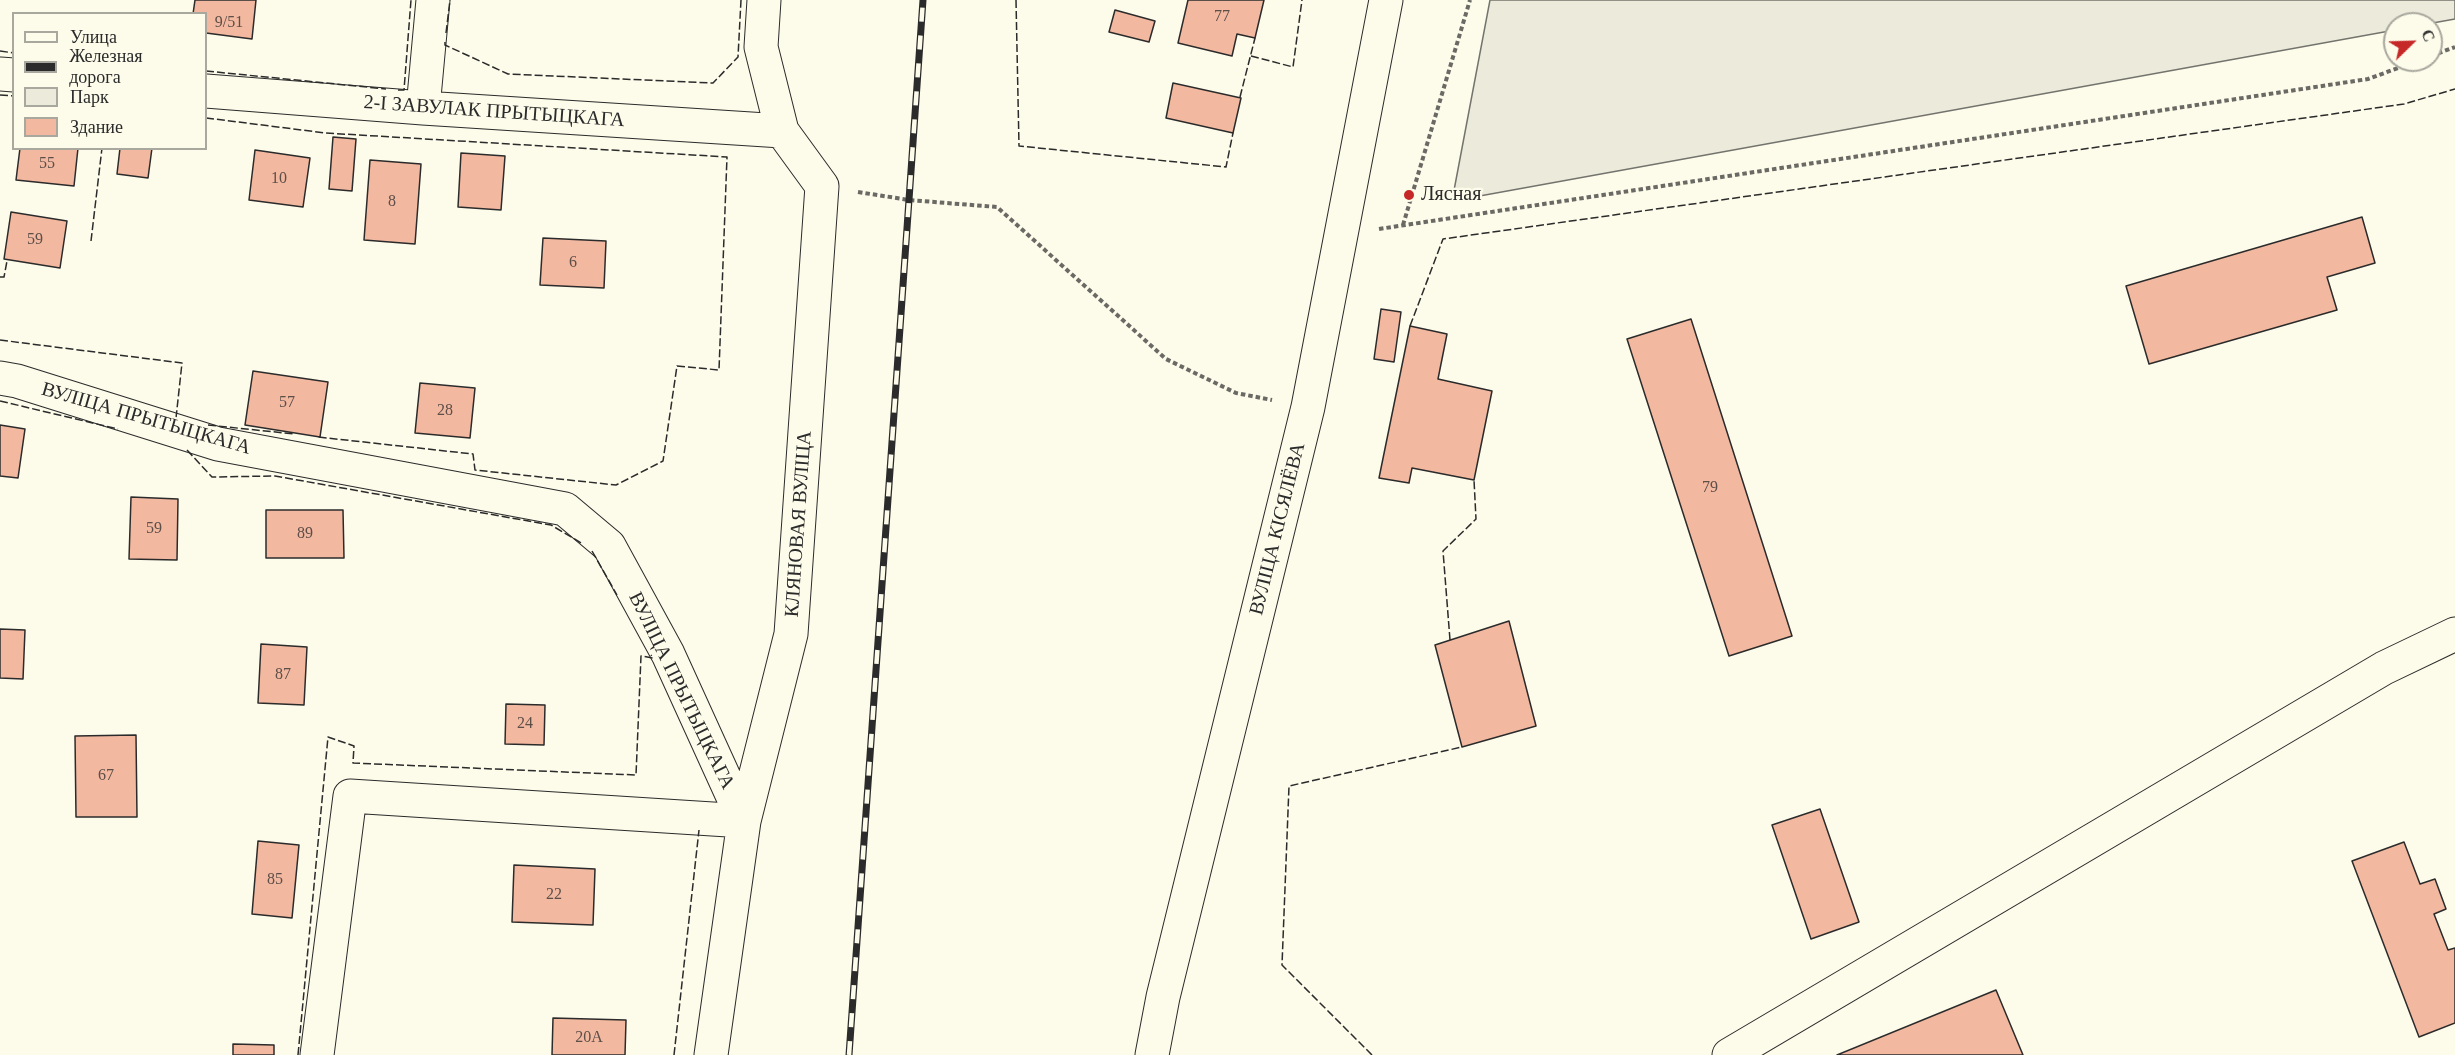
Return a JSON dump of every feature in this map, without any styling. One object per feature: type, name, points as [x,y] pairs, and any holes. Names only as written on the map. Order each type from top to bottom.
[{"type":"street","points":[[423,108],[433,0]]},
{"type":"street","points":[[764,0],[761,47],[782,130],[822,186]]},
{"type":"street","name":"ВУЛІЦА КІСЯЛЁВА","points":[[1152,1055],[1163,997],[1308,407],[1386,0]]},
{"type":"street","name":"2-І ЗАВУЛАК ПРЫТЫЦКАГА","points":[[207,91],[423,108],[782,130]]},
{"type":"street","name":"КЛЯНОВАЯ ВУЛІЦА","points":[[711,1055],[744,821],[791,634],[822,186]]},
{"type":"street","name":"ВУЛІЦА ПРЫТЫЦКАГА","points":[[0,378],[17,381],[218,444],[565,509],[609,546],[668,654],[744,821],[350,796],[318,1055]]},
{"type":"street","points":[[1729,1055],[2384,668],[2455,634]]},
{"type":"path","points":[[1403,225],[1470,0]]},
{"type":"path","points":[[1341,235],[2368,79],[2387,72]]},
{"type":"path","points":[[822,186],[909,200],[997,207],[1166,359],[1236,393],[1308,407]]},
{"type":"green space","points":[[1490,0],[2455,0],[2455,19],[2443,21],[2443,12],[2383,12],[2383,32],[1452,201]]},
{"type":"building","points":[[195,0],[256,0],[252,39],[207,33],[207,12],[193,12]]},
{"type":"building","points":[[1188,0],[1264,0],[1255,38],[1237,34],[1232,56],[1178,43]]},
{"type":"building","points":[[1115,10],[1155,21],[1149,42],[1109,32]]},
{"type":"building","points":[[1173,83],[1241,98],[1233,133],[1166,118]]},
{"type":"building","points":[[333,137],[356,139],[352,191],[329,189]]},
{"type":"building","points":[[20,150],[78,150],[74,186],[16,180]]},
{"type":"building","points":[[120,150],[152,150],[148,178],[117,174]]},
{"type":"building","points":[[255,150],[310,158],[303,207],[249,200]]},
{"type":"building","points":[[461,153],[505,156],[501,210],[458,207]]},
{"type":"building","points":[[370,160],[421,164],[415,244],[364,240]]},
{"type":"building","points":[[11,212],[67,221],[60,268],[4,259]]},
{"type":"building","points":[[2362,217],[2375,263],[2327,277],[2337,310],[2149,364],[2126,286]]},
{"type":"building","points":[[543,238],[606,241],[604,288],[540,285]]},
{"type":"building","points":[[1381,309],[1401,312],[1394,362],[1374,359]]},
{"type":"building","points":[[1691,319],[1792,636],[1729,656],[1627,339]]},
{"type":"building","points":[[1410,326],[1447,334],[1438,379],[1492,391],[1474,480],[1412,468],[1409,483],[1379,478]]},
{"type":"building","points":[[253,371],[328,382],[320,437],[245,425]]},
{"type":"building","points":[[420,383],[475,388],[470,438],[415,433]]},
{"type":"building","points":[[0,425],[25,429],[18,478],[0,476]]},
{"type":"building","points":[[131,497],[178,499],[177,560],[129,559]]},
{"type":"building","points":[[266,510],[343,510],[344,558],[266,558]]},
{"type":"building","points":[[1509,621],[1536,726],[1462,747],[1435,645]]},
{"type":"building","points":[[0,629],[25,630],[23,679],[0,678]]},
{"type":"building","points":[[261,644],[307,647],[304,705],[258,703]]},
{"type":"building","points":[[506,704],[545,705],[544,745],[505,744]]},
{"type":"building","points":[[136,735],[137,817],[76,817],[75,736]]},
{"type":"building","points":[[1820,809],[1859,922],[1811,939],[1772,825]]},
{"type":"building","points":[[258,841],[299,845],[292,918],[252,914]]},
{"type":"building","points":[[2404,842],[2420,884],[2435,879],[2446,909],[2434,914],[2448,950],[2455,948],[2455,1023],[2419,1037],[2352,861]]},
{"type":"building","points":[[514,865],[595,869],[593,925],[512,922]]},
{"type":"building","points":[[1996,990],[2023,1055],[1837,1055]]},
{"type":"building","points":[[553,1018],[626,1020],[625,1055],[552,1055]]},
{"type":"building","points":[[233,1044],[274,1045],[274,1055],[233,1055]]},
{"type":"railway","points":[[849,1055],[923,0]]},
{"type":"fence","points":[[398,90],[404,90],[411,0]]},
{"type":"fence","points":[[446,33],[450,0]]},
{"type":"fence","points":[[445,42],[445,45],[508,74],[713,83],[738,57],[741,0]]},
{"type":"fence","points":[[1016,0],[1019,146],[1226,167],[1233,133]]},
{"type":"fence","points":[[1251,56],[1293,67],[1302,0]]},
{"type":"fence","points":[[1240,97],[1255,38]]},
{"type":"fence","points":[[0,51],[12,53]]},
{"type":"fence","points":[[207,71],[386,89]]},
{"type":"fence","points":[[1410,326],[1443,239],[2404,104],[2455,89]]},
{"type":"fence","points":[[0,95],[12,96]]},
{"type":"fence","points":[[207,118],[326,133],[727,157],[719,370],[677,366],[663,461],[616,485],[475,470],[473,454],[318,437]]},
{"type":"fence","points":[[91,241],[102,150]]},
{"type":"fence","points":[[0,277],[4,277],[7,261]]},
{"type":"fence","points":[[0,340],[182,363],[176,418]]},
{"type":"fence","points":[[0,401],[118,429]]},
{"type":"fence","points":[[208,425],[294,434]]},
{"type":"fence","points":[[187,450],[212,477],[275,476],[551,525],[583,544]]},
{"type":"fence","points":[[1450,640],[1443,551],[1476,519],[1474,480]]},
{"type":"fence","points":[[592,551],[617,595]]},
{"type":"fence","points":[[298,1055],[328,737],[354,746],[353,763],[636,775],[641,656],[653,658],[651,655]]},
{"type":"fence","points":[[1372,1055],[1282,965],[1289,786],[1462,747]]},
{"type":"fence","points":[[674,1055],[699,830]]},
{"type":"place","name":"Лясная","points":[[1409,195]]}]
